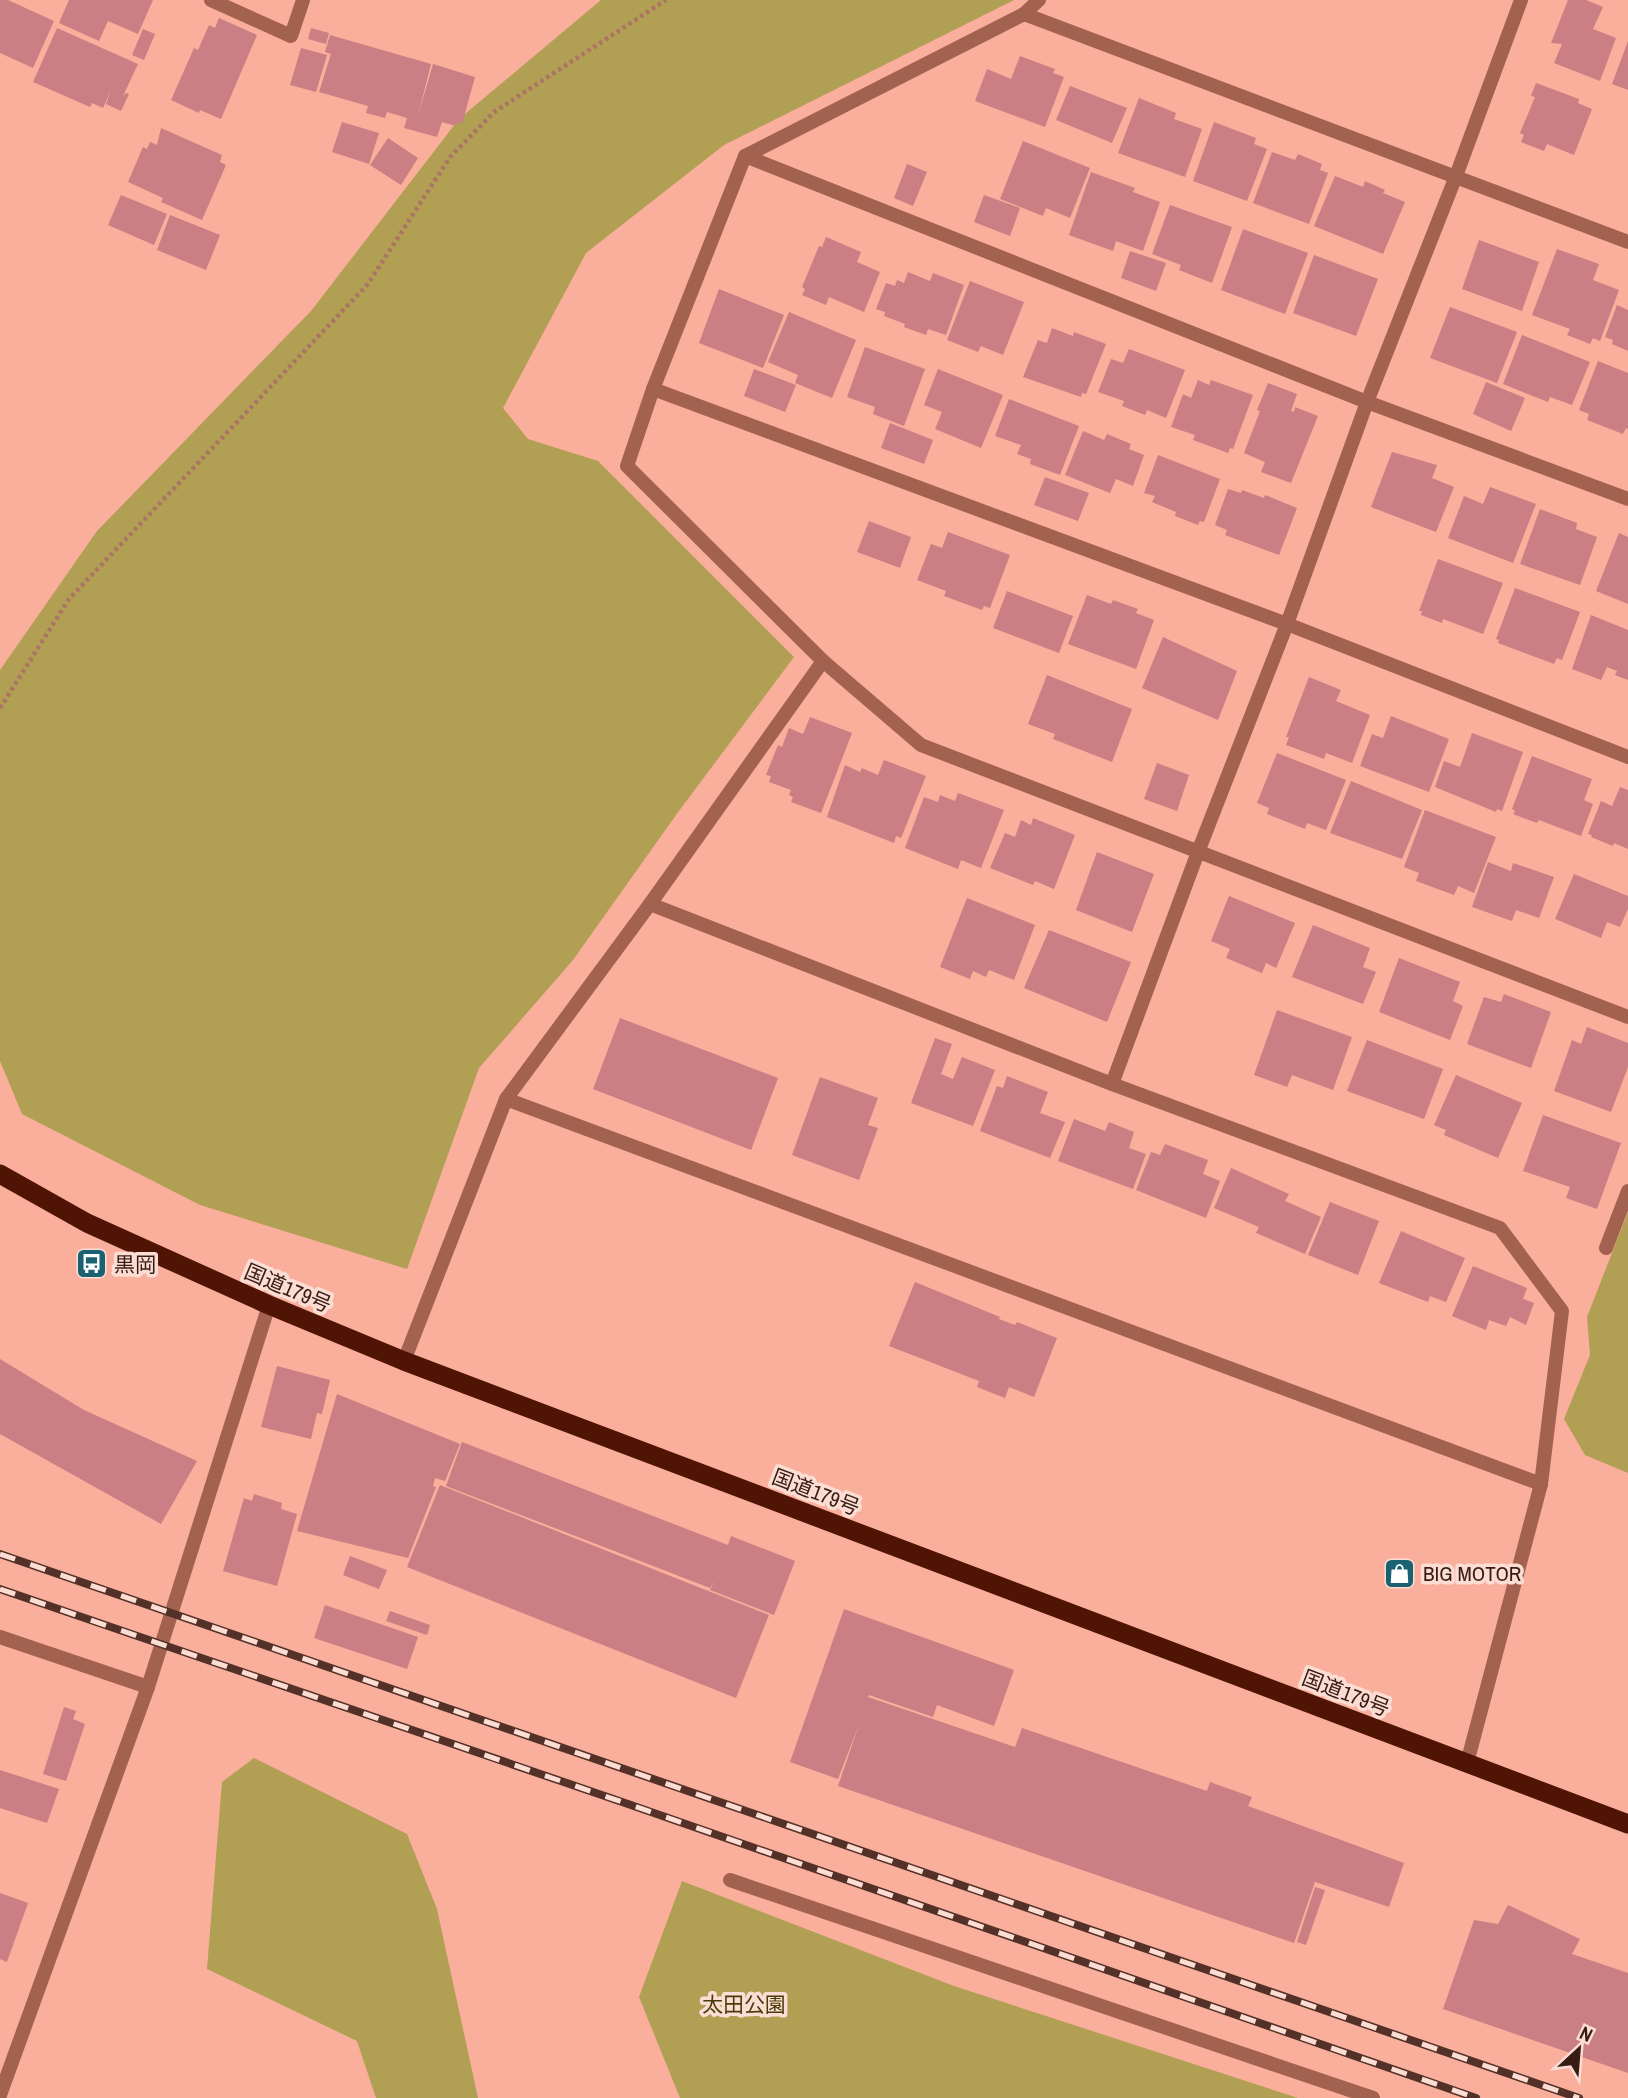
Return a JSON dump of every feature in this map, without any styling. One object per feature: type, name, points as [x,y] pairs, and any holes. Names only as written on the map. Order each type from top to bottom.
[{"type":"highway","name":"国道179号","points":[[0,1174],[87,1223],[270,1305],[404,1361],[1628,1824]]},
{"type":"street","points":[[211,0],[291,36],[303,0]]},
{"type":"street","points":[[1039,0],[1024,14],[745,156],[653,389],[627,466],[823,661],[921,745],[1628,1017]]},
{"type":"street","points":[[1112,1084],[1198,852],[1287,624],[1367,402],[1521,0]]},
{"type":"street","points":[[1024,14],[1628,242]]},
{"type":"street","points":[[745,156],[1367,402],[1628,499]]},
{"type":"street","points":[[653,389],[1287,624],[1628,757]]},
{"type":"street","points":[[404,1361],[506,1099],[650,904],[823,661]]},
{"type":"street","points":[[650,904],[1112,1084],[1500,1228],[1562,1311],[1541,1484],[1467,1763]]},
{"type":"street","points":[[506,1099],[1541,1484]]},
{"type":"street","points":[[1606,1248],[1628,1191]]},
{"type":"street","points":[[0,2095],[148,1687],[270,1305]]},
{"type":"street","points":[[0,1637],[148,1687]]},
{"type":"street","points":[[730,1881],[1373,2098]]},
{"type":"path","points":[[0,708],[69,599],[368,284],[450,157],[494,112],[666,0]]},
{"type":"green space","points":[[601,0],[1014,0],[724,145],[586,253],[503,408],[528,439],[598,461],[794,657],[676,815],[573,960],[479,1068],[407,1269],[200,1205],[22,1114],[0,1061],[0,670],[97,531],[311,311],[459,119]]},
{"type":"green space","points":[[1628,1212],[1628,1473],[1585,1455],[1564,1419],[1590,1355],[1587,1317]]},
{"type":"green space","points":[[254,1758],[407,1834],[437,1909],[478,2098],[376,2098],[357,2041],[207,1969],[222,1782]]},
{"type":"green space","name":"太田公園","points":[[682,1881],[954,1986],[1298,2098],[680,2098],[639,1997]]},
{"type":"building","points":[[0,0],[8,0],[54,21],[33,68],[0,53]]},
{"type":"building","points":[[69,0],[153,0],[138,34],[108,21],[99,41],[59,23]]},
{"type":"building","points":[[1568,0],[1586,0],[1603,7],[1593,29],[1616,38],[1600,81],[1554,63],[1562,44],[1551,43]]},
{"type":"building","points":[[219,18],[257,35],[221,119],[200,110],[199,113],[171,100],[194,48],[198,50],[209,25],[215,28]]},
{"type":"building","points":[[57,28],[138,64],[123,96],[129,94],[121,111],[106,104],[111,90],[103,108],[92,103],[90,107],[33,82]]},
{"type":"building","points":[[311,28],[329,33],[326,44],[308,39]]},
{"type":"building","points":[[143,29],[155,34],[144,60],[132,55]]},
{"type":"building","points":[[330,35],[431,64],[418,116],[433,64],[475,77],[462,124],[457,122],[456,126],[442,122],[437,137],[404,128],[407,118],[387,112],[385,118],[366,113],[368,106],[319,92],[331,54],[325,52]]},
{"type":"building","points":[[1628,41],[1628,90],[1612,84]]},
{"type":"building","points":[[301,48],[327,55],[316,92],[290,85]]},
{"type":"building","points":[[1020,56],[1055,69],[1053,73],[1064,77],[1045,127],[975,101],[987,69],[1011,79]]},
{"type":"building","points":[[1536,83],[1579,99],[1578,103],[1592,109],[1574,155],[1547,144],[1544,151],[1521,142],[1524,135],[1520,133],[1535,97],[1531,96]]},
{"type":"building","points":[[1070,86],[1127,108],[1112,143],[1056,120]]},
{"type":"building","points":[[1139,98],[1176,113],[1174,119],[1202,129],[1185,177],[1118,153]]},
{"type":"building","points":[[342,122],[379,133],[369,164],[332,152]]},
{"type":"building","points":[[1214,122],[1256,138],[1254,144],[1267,149],[1247,201],[1193,181]]},
{"type":"building","points":[[161,128],[222,155],[220,162],[226,165],[202,220],[161,202],[163,198],[128,182],[143,147],[147,149],[150,142],[157,145]]},
{"type":"building","points":[[388,138],[418,158],[401,185],[370,165]]},
{"type":"building","points":[[1023,141],[1090,168],[1070,218],[1046,208],[1043,216],[1000,199]]},
{"type":"building","points":[[1272,152],[1295,160],[1298,154],[1322,164],[1320,170],[1328,173],[1309,224],[1253,203]]},
{"type":"building","points":[[907,164],[927,172],[913,206],[894,198]]},
{"type":"building","points":[[1091,172],[1135,188],[1133,192],[1160,202],[1143,251],[1116,241],[1113,251],[1069,235]]},
{"type":"building","points":[[1335,176],[1363,187],[1365,181],[1385,190],[1383,193],[1405,202],[1383,254],[1314,226]]},
{"type":"building","points":[[121,195],[167,214],[154,245],[108,225]]},
{"type":"building","points":[[984,195],[1020,208],[1010,236],[974,222]]},
{"type":"building","points":[[1170,205],[1232,227],[1212,283],[1179,270],[1181,265],[1152,254]]},
{"type":"building","points":[[170,215],[220,235],[206,270],[157,250]]},
{"type":"building","points":[[1243,229],[1308,253],[1285,314],[1221,290]]},
{"type":"building","points":[[826,237],[861,252],[857,262],[880,272],[864,312],[829,297],[826,305],[802,295],[805,289],[802,287],[819,246],[822,247]]},
{"type":"building","points":[[1479,240],[1539,262],[1522,311],[1462,289]]},
{"type":"building","points":[[1557,249],[1599,264],[1593,280],[1619,290],[1600,341],[1593,338],[1590,344],[1567,335],[1570,329],[1532,315]]},
{"type":"building","points":[[1130,251],[1166,263],[1156,291],[1121,278]]},
{"type":"building","points":[[1314,255],[1378,279],[1356,336],[1293,313]]},
{"type":"building","points":[[908,272],[930,281],[933,273],[964,285],[946,335],[928,329],[926,335],[904,327],[905,324],[884,316],[885,312],[876,309],[886,283],[895,286],[897,280],[904,283]]},
{"type":"building","points":[[970,281],[1024,302],[1003,355],[981,346],[978,352],[947,340]]},
{"type":"building","points":[[719,289],[784,315],[763,368],[699,343]]},
{"type":"building","points":[[1617,305],[1628,310],[1628,351],[1612,344],[1613,340],[1605,337]]},
{"type":"building","points":[[1450,307],[1517,332],[1497,383],[1430,358]]},
{"type":"building","points":[[789,312],[856,340],[832,398],[795,383],[798,375],[768,362]]},
{"type":"building","points":[[1052,328],[1073,336],[1074,332],[1106,344],[1086,394],[1082,393],[1081,397],[1023,377],[1038,340],[1047,343]]},
{"type":"building","points":[[1522,335],[1590,362],[1572,405],[1550,397],[1548,402],[1503,384]]},
{"type":"building","points":[[865,347],[925,369],[904,426],[873,414],[875,407],[847,397]]},
{"type":"building","points":[[1129,349],[1185,370],[1166,418],[1147,410],[1145,415],[1122,406],[1124,401],[1098,392],[1111,359],[1123,363]]},
{"type":"building","points":[[1598,361],[1628,373],[1628,429],[1626,428],[1623,434],[1587,420],[1589,414],[1579,410]]},
{"type":"building","points":[[754,369],[796,385],[785,412],[744,396]]},
{"type":"building","points":[[938,369],[1003,395],[981,448],[935,429],[942,412],[924,405]]},
{"type":"building","points":[[1198,380],[1209,385],[1211,380],[1253,395],[1233,449],[1230,448],[1228,453],[1193,440],[1195,435],[1171,427],[1183,394],[1191,398]]},
{"type":"building","points":[[1486,382],[1525,398],[1511,431],[1473,414]]},
{"type":"building","points":[[1268,383],[1297,394],[1291,411],[1294,412],[1295,407],[1318,416],[1291,483],[1261,472],[1265,462],[1244,453]]},
{"type":"building","points":[[1009,399],[1079,426],[1060,475],[1030,464],[1031,459],[1017,454],[1021,445],[995,436]]},
{"type":"building","points":[[890,423],[933,440],[924,464],[881,448]]},
{"type":"building","points":[[1083,431],[1104,440],[1107,434],[1131,444],[1129,449],[1144,455],[1133,486],[1116,479],[1110,493],[1065,475]]},
{"type":"building","points":[[1392,452],[1437,465],[1432,478],[1454,487],[1436,532],[1371,507]]},
{"type":"building","points":[[1158,455],[1220,479],[1204,522],[1200,521],[1198,525],[1175,516],[1176,512],[1152,502],[1155,496],[1144,493]]},
{"type":"building","points":[[1045,477],[1089,493],[1078,521],[1034,505]]},
{"type":"building","points":[[1490,487],[1536,504],[1513,563],[1448,538],[1464,496],[1483,504]]},
{"type":"building","points":[[1228,489],[1241,493],[1242,490],[1264,498],[1265,495],[1297,508],[1279,555],[1225,535],[1227,530],[1215,525]]},
{"type":"building","points":[[1540,509],[1577,523],[1576,529],[1597,537],[1580,585],[1520,564]]},
{"type":"building","points":[[869,521],[911,537],[900,568],[857,552]]},
{"type":"building","points":[[948,532],[1010,555],[990,608],[984,606],[982,610],[944,596],[946,591],[917,580],[931,544],[942,548]]},
{"type":"building","points":[[1619,533],[1628,537],[1628,604],[1596,591]]},
{"type":"building","points":[[1438,559],[1503,583],[1483,634],[1443,619],[1442,623],[1421,615],[1422,611],[1419,611]]},
{"type":"building","points":[[1515,588],[1580,612],[1562,660],[1557,658],[1554,664],[1498,643],[1499,640],[1496,639]]},
{"type":"building","points":[[1007,591],[1073,616],[1059,653],[993,628]]},
{"type":"building","points":[[1087,595],[1111,604],[1113,600],[1138,609],[1136,613],[1154,620],[1136,669],[1068,644]]},
{"type":"building","points":[[1591,615],[1628,630],[1628,680],[1615,675],[1617,671],[1607,667],[1601,680],[1572,669]]},
{"type":"building","points":[[1163,637],[1237,671],[1218,720],[1142,688]]},
{"type":"building","points":[[1047,675],[1132,709],[1112,762],[1053,739],[1055,734],[1028,724]]},
{"type":"building","points":[[1309,677],[1341,690],[1336,701],[1370,715],[1352,763],[1326,753],[1324,759],[1286,745],[1289,737],[1286,737]]},
{"type":"building","points":[[1391,716],[1449,739],[1429,792],[1360,766],[1372,734],[1383,738]]},
{"type":"building","points":[[810,717],[852,733],[821,813],[791,802],[791,790],[769,782],[771,776],[766,775],[778,745],[782,747],[789,728],[803,734]]},
{"type":"building","points":[[1472,733],[1523,752],[1502,811],[1497,809],[1496,812],[1435,787],[1444,761],[1460,767]]},
{"type":"building","points":[[1277,753],[1346,780],[1326,830],[1307,823],[1305,829],[1267,814],[1269,808],[1257,803]]},
{"type":"building","points":[[1532,756],[1592,779],[1584,800],[1593,804],[1581,836],[1539,820],[1537,823],[1513,814],[1515,811],[1512,809]]},
{"type":"building","points":[[884,760],[926,776],[901,838],[896,836],[894,843],[827,817],[845,765],[860,772],[862,768],[878,775]]},
{"type":"building","points":[[1157,763],[1189,775],[1177,811],[1144,799]]},
{"type":"building","points":[[1351,781],[1422,810],[1402,859],[1330,833]]},
{"type":"building","points":[[1620,787],[1628,790],[1628,849],[1614,843],[1613,846],[1588,834],[1601,801],[1612,806]]},
{"type":"building","points":[[958,793],[1004,810],[981,868],[961,860],[958,869],[905,848],[924,797],[938,802],[940,795],[955,801]]},
{"type":"building","points":[[1425,810],[1496,837],[1474,893],[1458,886],[1454,895],[1416,881],[1419,873],[1404,867]]},
{"type":"building","points":[[1033,818],[1075,835],[1054,889],[1035,881],[1033,885],[990,868],[1005,833],[1015,837],[1021,820],[1031,825]]},
{"type":"building","points":[[1097,852],[1154,874],[1132,932],[1076,910]]},
{"type":"building","points":[[1488,862],[1511,871],[1513,863],[1554,877],[1539,918],[1516,910],[1512,921],[1472,907]]},
{"type":"building","points":[[1574,874],[1628,896],[1628,909],[1620,927],[1607,922],[1601,938],[1555,919]]},
{"type":"building","points":[[1229,896],[1295,923],[1276,968],[1266,963],[1262,973],[1226,958],[1230,949],[1211,941]]},
{"type":"building","points":[[967,898],[1035,925],[1014,980],[989,970],[986,977],[973,971],[970,979],[940,967]]},
{"type":"building","points":[[1313,925],[1370,948],[1363,967],[1376,972],[1363,1004],[1292,977]]},
{"type":"building","points":[[1049,930],[1131,962],[1107,1022],[1024,988]]},
{"type":"building","points":[[1399,958],[1460,982],[1453,1001],[1463,1006],[1450,1040],[1379,1012]]},
{"type":"building","points":[[1504,994],[1551,1012],[1531,1068],[1467,1044],[1484,997],[1501,1002]]},
{"type":"building","points":[[1277,1010],[1352,1037],[1333,1090],[1292,1075],[1287,1087],[1254,1075]]},
{"type":"building","points":[[620,1018],[778,1078],[751,1150],[593,1089]]},
{"type":"building","points":[[1587,1027],[1628,1043],[1628,1067],[1611,1112],[1554,1091],[1572,1040],[1581,1044]]},
{"type":"building","points":[[935,1038],[952,1044],[941,1074],[953,1079],[962,1057],[995,1070],[973,1126],[911,1103]]},
{"type":"building","points":[[1367,1040],[1443,1069],[1424,1119],[1347,1091]]},
{"type":"building","points":[[1456,1075],[1522,1103],[1498,1158],[1444,1135],[1446,1130],[1434,1125]]},
{"type":"building","points":[[1007,1076],[1048,1092],[1040,1113],[1065,1122],[1050,1158],[980,1131],[997,1086],[1003,1088]]},
{"type":"building","points":[[820,1077],[878,1098],[868,1125],[878,1128],[859,1180],[792,1155]]},
{"type":"building","points":[[1543,1115],[1621,1143],[1597,1209],[1566,1198],[1570,1187],[1523,1171]]},
{"type":"building","points":[[1074,1119],[1105,1131],[1109,1122],[1134,1132],[1129,1148],[1146,1154],[1133,1189],[1058,1161]]},
{"type":"building","points":[[1165,1144],[1208,1160],[1203,1174],[1220,1181],[1206,1218],[1136,1190],[1151,1152],[1160,1155]]},
{"type":"building","points":[[1231,1168],[1289,1194],[1285,1201],[1321,1217],[1305,1254],[1256,1233],[1259,1227],[1214,1208]]},
{"type":"building","points":[[1330,1202],[1379,1221],[1358,1275],[1308,1255]]},
{"type":"building","points":[[1401,1231],[1465,1258],[1446,1302],[1430,1296],[1428,1302],[1379,1283]]},
{"type":"building","points":[[1473,1266],[1527,1288],[1523,1299],[1534,1303],[1526,1325],[1510,1317],[1506,1326],[1489,1320],[1486,1330],[1452,1316]]},
{"type":"building","points":[[915,1282],[1000,1317],[999,1319],[1015,1325],[1017,1322],[1057,1338],[1034,1397],[1009,1387],[1005,1398],[977,1387],[979,1381],[889,1346]]},
{"type":"building","points":[[0,1359],[84,1410],[197,1461],[161,1524],[0,1434]]},
{"type":"building","points":[[277,1366],[330,1380],[322,1414],[317,1413],[311,1439],[261,1427]]},
{"type":"building","points":[[337,1394],[460,1444],[445,1481],[435,1478],[433,1486],[436,1487],[408,1558],[297,1531]]},
{"type":"building","points":[[462,1442],[728,1545],[731,1536],[795,1561],[774,1615],[710,1590],[714,1581],[710,1588],[446,1486]]},
{"type":"building","points":[[440,1485],[769,1615],[736,1698],[407,1567]]},
{"type":"building","points":[[254,1494],[282,1503],[281,1509],[297,1514],[277,1586],[223,1571],[244,1498],[252,1501]]},
{"type":"building","points":[[350,1556],[387,1570],[379,1589],[343,1575]]},
{"type":"building","points":[[325,1605],[418,1637],[407,1669],[314,1638]]},
{"type":"building","points":[[844,1609],[1014,1670],[994,1726],[937,1705],[933,1717],[869,1695],[868,1697],[1015,1747],[1022,1728],[1207,1791],[1210,1782],[1252,1797],[1248,1806],[1404,1863],[1389,1907],[1315,1882],[1294,1943],[838,1786],[860,1722],[838,1779],[790,1762]]},
{"type":"building","points":[[390,1611],[430,1625],[427,1635],[386,1621]]},
{"type":"building","points":[[64,1707],[76,1711],[73,1719],[85,1724],[66,1781],[43,1774]]},
{"type":"building","points":[[0,1770],[59,1789],[47,1823],[0,1808]]},
{"type":"building","points":[[1315,1887],[1325,1890],[1306,1945],[1297,1942]]},
{"type":"building","points":[[0,1893],[28,1903],[7,1962],[0,1959]]},
{"type":"building","points":[[1508,1905],[1580,1939],[1572,1954],[1628,1973],[1628,2073],[1443,2009],[1474,1920],[1498,1924]]},
{"type":"railway","points":[[0,1554],[1579,2098]]},
{"type":"railway","points":[[0,1589],[1476,2098]]},
{"type":"place","name":"黒岡","points":[[91,1264]]},
{"type":"place","name":"BIG MOTOR","points":[[1400,1573]]}]
